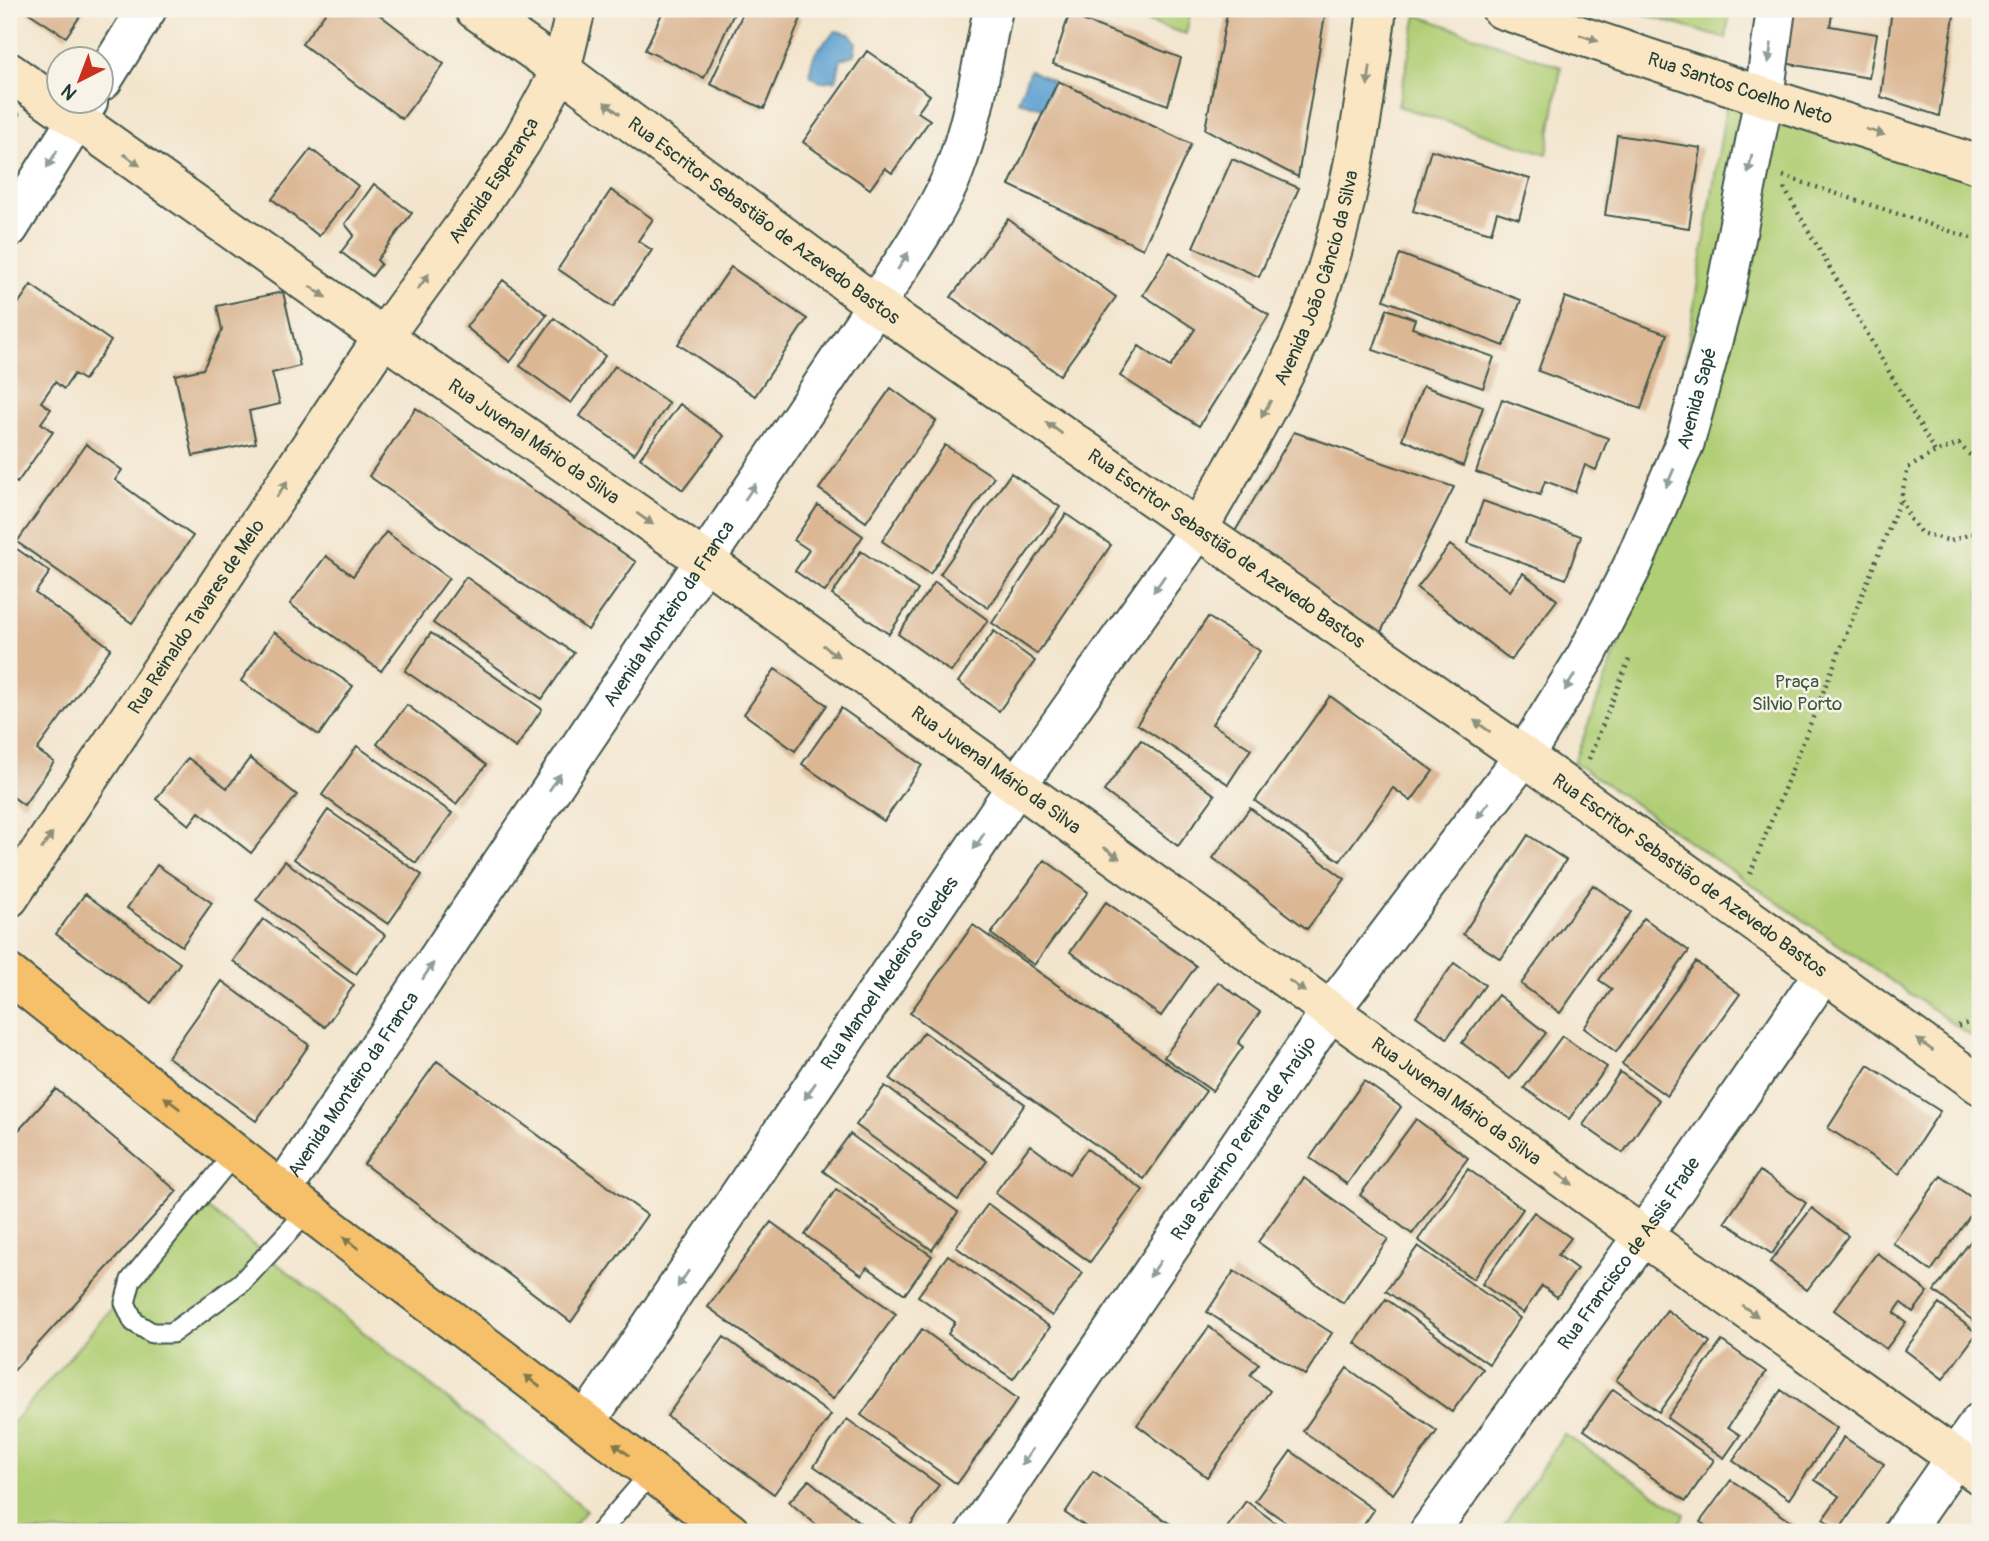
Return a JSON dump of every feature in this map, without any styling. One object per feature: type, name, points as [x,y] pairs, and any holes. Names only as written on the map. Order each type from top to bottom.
[{"type":"main road","name":"Rua Escritor Sebastião de Azevedo Bastos","points":[[474,9],[561,70],[876,305],[1524,756],[1980,1085]]},
{"type":"main road","name":"Avenida Esperança","points":[[383,337],[480,204],[522,141],[561,70],[576,9]]},
{"type":"main road","name":"Avenida João Câncio da Silva","points":[[1199,528],[1282,380],[1318,296],[1343,209],[1367,96],[1377,9]]},
{"type":"main road","name":"Rua Santos Coelho Neto","points":[[1501,9],[1764,97],[1980,165]]},
{"type":"main road","name":"Rua Juvenal Mário da Silva","points":[[9,72],[46,92]]},
{"type":"main road","name":"Rua Juvenal Mário da Silva","points":[[89,116],[383,337],[704,560],[1643,1236],[1968,1466]]},
{"type":"main road","name":"Rua Reinaldo Tavares de Melo","points":[[9,898],[383,337]]},
{"type":"main road","points":[[9,974],[295,1201],[652,1472],[719,1528]]},
{"type":"street","points":[[116,59],[147,9]]},
{"type":"street","name":"Avenida Monteiro da Franca","points":[[295,1201],[704,560],[876,305],[930,217],[954,173],[971,120],[993,9]]},
{"type":"street","name":"Avenida Sapé","points":[[1524,756],[1586,656],[1632,567],[1685,443],[1724,299],[1764,97],[1776,9]]},
{"type":"street","points":[[9,228],[79,116]]},
{"type":"street","name":"Rua Manoel Medeiros Guedes","points":[[586,1422],[1017,785],[1199,528]]},
{"type":"street","name":"Rua Severino Pereira de Araújo","points":[[976,1532],[1331,1010],[1524,756]]},
{"type":"street","name":"Rua Francisco de Assis Frade","points":[[1429,1532],[1643,1236],[1824,972]]},
{"type":"street","points":[[1903,1532],[1968,1466],[1980,1422]]},
{"type":"lane","points":[[235,1153],[131,1280],[125,1303],[134,1322],[152,1333],[172,1333],[240,1283],[295,1201]]},
{"type":"lane","points":[[600,1532],[652,1472]]},
{"type":"path","points":[[1935,452],[1776,174],[1980,241]]},
{"type":"path","points":[[1746,885],[1900,498],[1908,468],[1935,452],[1959,444],[1980,465]]},
{"type":"path","points":[[1900,498],[1910,519],[1921,533],[1951,541],[1973,533],[1980,522]]},
{"type":"path","points":[[1585,769],[1630,657]]},
{"type":"path","points":[[1958,1026],[1980,1020]]},
{"type":"green space","points":[[1108,9],[1191,9],[1186,34]]},
{"type":"green space","points":[[1625,9],[1730,9],[1726,39]]},
{"type":"green space","points":[[1417,15],[1561,67],[1547,154],[1398,106]]},
{"type":"green space","name":"Praça Silvio Porto","points":[[1728,94],[1980,175],[1980,1032],[1977,1040],[1574,762],[1655,549]]},
{"type":"green space","points":[[202,1204],[587,1510],[567,1532],[9,1532],[9,1427]]},
{"type":"green space","points":[[1564,1434],[1685,1514],[1673,1532],[1500,1532]]},
{"type":"water","points":[[836,31],[850,34],[856,42],[854,55],[841,59],[836,80],[820,82],[810,75],[812,61],[817,50]]},
{"type":"water","points":[[1030,70],[1052,81],[1043,108],[1018,101]]},
{"type":"building","points":[[23,9],[85,9],[66,37]]},
{"type":"building","points":[[328,9],[372,9],[444,64],[402,119],[302,44]]},
{"type":"building","points":[[664,9],[736,9],[704,78],[645,50]]},
{"type":"building","points":[[745,9],[781,9],[801,18],[764,109],[710,84]]},
{"type":"building","points":[[1228,9],[1308,9],[1325,15],[1298,177],[1205,129]]},
{"type":"building","points":[[1794,9],[1833,9],[1830,26],[1877,34],[1869,78],[1784,63]]},
{"type":"building","points":[[1892,9],[1955,9],[1939,116],[1881,97]]},
{"type":"building","points":[[1069,15],[1181,58],[1168,105],[1053,64]]},
{"type":"building","points":[[867,51],[930,95],[918,112],[930,120],[892,173],[885,168],[870,189],[803,142]]},
{"type":"building","points":[[1058,81],[1191,144],[1143,249],[1009,185]]},
{"type":"building","points":[[9,108],[19,114],[9,129]]},
{"type":"building","points":[[1617,135],[1701,148],[1689,228],[1605,215]]},
{"type":"building","points":[[311,149],[358,186],[319,236],[272,199]]},
{"type":"building","points":[[1431,150],[1530,179],[1519,219],[1497,212],[1491,233],[1413,211]]},
{"type":"building","points":[[1232,159],[1299,188],[1259,277],[1193,247]]},
{"type":"building","points":[[374,184],[412,213],[377,260],[381,264],[372,276],[341,252],[354,235],[345,224]]},
{"type":"building","points":[[611,190],[653,219],[638,241],[652,250],[613,307],[558,269]]},
{"type":"building","points":[[1008,219],[1116,297],[1060,375],[951,297]]},
{"type":"building","points":[[1170,252],[1269,315],[1199,426],[1120,376],[1139,346],[1170,367],[1195,329],[1143,295]]},
{"type":"building","points":[[1400,254],[1521,300],[1504,346],[1384,300]]},
{"type":"building","points":[[731,267],[807,319],[755,396],[678,344]]},
{"type":"building","points":[[503,280],[547,315],[510,362],[466,327]]},
{"type":"building","points":[[31,285],[111,341],[84,380],[74,374],[64,389],[55,382],[41,402],[51,409],[41,423],[53,432],[17,483],[9,477],[9,317]]},
{"type":"building","points":[[283,292],[300,366],[272,373],[280,404],[249,411],[256,443],[193,456],[175,375],[203,369],[222,330],[217,306]]},
{"type":"building","points":[[1565,297],[1667,334],[1641,409],[1538,371]]},
{"type":"building","points":[[1387,309],[1415,319],[1412,328],[1494,357],[1483,388],[1373,350]]},
{"type":"building","points":[[554,318],[605,356],[571,403],[520,366]]},
{"type":"building","points":[[615,366],[669,403],[634,454],[580,416]]},
{"type":"building","points":[[1423,386],[1483,407],[1463,466],[1402,439]]},
{"type":"building","points":[[891,388],[936,421],[866,522],[819,489]]},
{"type":"building","points":[[1502,399],[1608,438],[1596,470],[1585,465],[1575,492],[1545,481],[1540,495],[1476,472]]},
{"type":"building","points":[[680,404],[724,436],[683,490],[640,458]]},
{"type":"building","points":[[416,408],[636,562],[588,630],[369,476]]},
{"type":"building","points":[[1294,432],[1454,487],[1379,636],[1234,533]]},
{"type":"building","points":[[86,444],[122,470],[115,480],[193,536],[132,623],[17,542]]},
{"type":"building","points":[[945,445],[994,477],[930,574],[882,541]]},
{"type":"building","points":[[1011,473],[1060,507],[988,608],[940,574]]},
{"type":"building","points":[[1483,501],[1581,536],[1566,579],[1468,543]]},
{"type":"building","points":[[818,505],[863,536],[825,592],[795,571],[809,550],[794,540]]},
{"type":"building","points":[[1066,514],[1111,545],[1037,654],[992,623]]},
{"type":"building","points":[[386,532],[449,578],[381,671],[290,604],[326,556],[353,576]]},
{"type":"building","points":[[1450,545],[1510,591],[1523,573],[1557,600],[1511,660],[1417,588]]},
{"type":"building","points":[[17,549],[50,572],[35,593],[111,648],[37,750],[54,762],[24,805],[9,794],[9,560]]},
{"type":"building","points":[[861,551],[918,590],[889,634],[832,595]]},
{"type":"building","points":[[466,577],[574,653],[542,699],[433,623]]},
{"type":"building","points":[[935,582],[988,620],[951,672],[898,634]]},
{"type":"building","points":[[1208,617],[1260,651],[1212,724],[1251,749],[1228,784],[1137,724]]},
{"type":"building","points":[[994,631],[1035,661],[999,711],[958,682]]},
{"type":"building","points":[[274,632],[353,686],[319,735],[241,681]]},
{"type":"building","points":[[431,633],[542,709],[516,748],[405,671]]},
{"type":"building","points":[[775,669],[827,705],[795,751],[744,714]]},
{"type":"building","points":[[1330,696],[1433,771],[1411,801],[1393,788],[1340,861],[1255,801]]},
{"type":"building","points":[[407,705],[486,765],[456,804],[377,744]]},
{"type":"building","points":[[841,708],[922,765],[884,821],[802,764]]},
{"type":"building","points":[[1141,740],[1215,795],[1178,846],[1104,791]]},
{"type":"building","points":[[357,746],[452,813],[416,863],[322,795]]},
{"type":"building","points":[[188,758],[227,788],[250,758],[297,795],[251,853],[199,812],[189,825],[156,799]]},
{"type":"building","points":[[1250,808],[1345,879],[1307,929],[1213,858]]},
{"type":"building","points":[[328,810],[422,875],[388,924],[294,859]]},
{"type":"building","points":[[1528,835],[1566,860],[1501,959],[1463,934]]},
{"type":"building","points":[[1045,860],[1088,892],[1034,965],[991,934]]},
{"type":"building","points":[[285,861],[385,935],[356,974],[256,900]]},
{"type":"building","points":[[157,865],[212,903],[182,946],[127,908]]},
{"type":"building","points":[[1593,885],[1631,912],[1560,1013],[1521,984]]},
{"type":"building","points":[[85,894],[180,963],[151,1003],[56,934]]},
{"type":"building","points":[[1106,902],[1196,966],[1161,1016],[1070,952]]},
{"type":"building","points":[[1644,918],[1689,951],[1616,1052],[1584,1028],[1612,989],[1599,980]]},
{"type":"building","points":[[263,919],[354,985],[325,1027],[233,961]]},
{"type":"building","points":[[973,925],[1206,1091],[1144,1179],[910,1013]]},
{"type":"building","points":[[1696,962],[1740,994],[1667,1096],[1622,1064]]},
{"type":"building","points":[[1454,963],[1485,985],[1447,1038],[1416,1016]]},
{"type":"building","points":[[222,981],[309,1045],[256,1121],[168,1057]]},
{"type":"building","points":[[1218,982],[1260,1012],[1238,1043],[1243,1047],[1212,1091],[1164,1057]]},
{"type":"building","points":[[1498,995],[1546,1033],[1510,1079],[1462,1043]]},
{"type":"building","points":[[924,1032],[1025,1104],[992,1152],[890,1079]]},
{"type":"building","points":[[1562,1036],[1607,1067],[1569,1119],[1524,1088]]},
{"type":"building","points":[[437,1061],[647,1215],[571,1322],[364,1164]]},
{"type":"building","points":[[1868,1065],[1940,1111],[1899,1174],[1828,1128]]},
{"type":"building","points":[[1620,1072],[1659,1100],[1623,1153],[1583,1125]]},
{"type":"building","points":[[1364,1081],[1401,1107],[1347,1184],[1310,1158]]},
{"type":"building","points":[[885,1086],[987,1161],[958,1200],[856,1125]]},
{"type":"building","points":[[56,1089],[177,1191],[9,1376],[9,1141]]},
{"type":"building","points":[[1416,1119],[1468,1158],[1412,1234],[1360,1195]]},
{"type":"building","points":[[850,1134],[958,1212],[932,1250],[823,1171]]},
{"type":"building","points":[[1030,1145],[1069,1174],[1087,1149],[1143,1190],[1090,1262],[995,1193]]},
{"type":"building","points":[[1468,1169],[1523,1209],[1473,1279],[1418,1240]]},
{"type":"building","points":[[1760,1171],[1806,1203],[1772,1254],[1725,1222]]},
{"type":"building","points":[[1941,1176],[1979,1203],[1931,1271],[1893,1243]]},
{"type":"building","points":[[1304,1178],[1388,1239],[1343,1303],[1258,1242]]},
{"type":"building","points":[[836,1189],[932,1256],[905,1294],[867,1267],[862,1275],[805,1235]]},
{"type":"building","points":[[988,1204],[1083,1273],[1052,1316],[956,1247]]},
{"type":"building","points":[[1812,1208],[1848,1236],[1807,1290],[1770,1262]]},
{"type":"building","points":[[1534,1212],[1571,1238],[1558,1255],[1577,1269],[1557,1297],[1542,1286],[1523,1313],[1482,1284]]},
{"type":"building","points":[[771,1222],[896,1314],[833,1399],[708,1307]]},
{"type":"building","points":[[1980,1228],[1980,1326],[1934,1291]]},
{"type":"building","points":[[1418,1246],[1520,1318],[1489,1364],[1386,1291]]},
{"type":"building","points":[[1877,1253],[1928,1292],[1913,1312],[1901,1303],[1894,1313],[1906,1322],[1886,1349],[1834,1310]]},
{"type":"building","points":[[948,1255],[1050,1327],[1013,1379],[948,1334],[955,1322],[918,1296]]},
{"type":"building","points":[[1234,1271],[1332,1333],[1305,1375],[1207,1312]]},
{"type":"building","points":[[1386,1299],[1483,1369],[1452,1412],[1355,1343]]},
{"type":"building","points":[[1939,1304],[1977,1333],[1943,1379],[1905,1350]]},
{"type":"building","points":[[1667,1310],[1710,1342],[1659,1412],[1616,1380]]},
{"type":"building","points":[[1209,1327],[1259,1364],[1250,1375],[1270,1391],[1207,1477],[1137,1425]]},
{"type":"building","points":[[922,1329],[1018,1399],[957,1484],[861,1415]]},
{"type":"building","points":[[724,1337],[831,1415],[774,1494],[667,1416]]},
{"type":"building","points":[[1722,1341],[1766,1372],[1728,1427],[1740,1435],[1724,1458],[1667,1418]]},
{"type":"building","points":[[1347,1368],[1437,1431],[1393,1494],[1303,1431]]},
{"type":"building","points":[[1613,1389],[1714,1460],[1686,1501],[1584,1430]]},
{"type":"building","points":[[1781,1390],[1837,1428],[1789,1499],[1733,1461]]},
{"type":"building","points":[[847,1419],[939,1485],[906,1531],[814,1466]]},
{"type":"building","points":[[1844,1437],[1884,1464],[1839,1530],[1823,1519],[1839,1496],[1815,1480]]},
{"type":"building","points":[[1291,1451],[1374,1510],[1359,1532],[1301,1532],[1255,1501]]},
{"type":"building","points":[[1093,1471],[1182,1532],[1094,1532],[1065,1513]]},
{"type":"building","points":[[809,1480],[871,1532],[825,1532],[789,1502]]},
{"type":"building","points":[[1731,1480],[1806,1532],[1715,1532],[1700,1522]]},
{"type":"building","points":[[1246,1501],[1288,1532],[1224,1532]]}]
